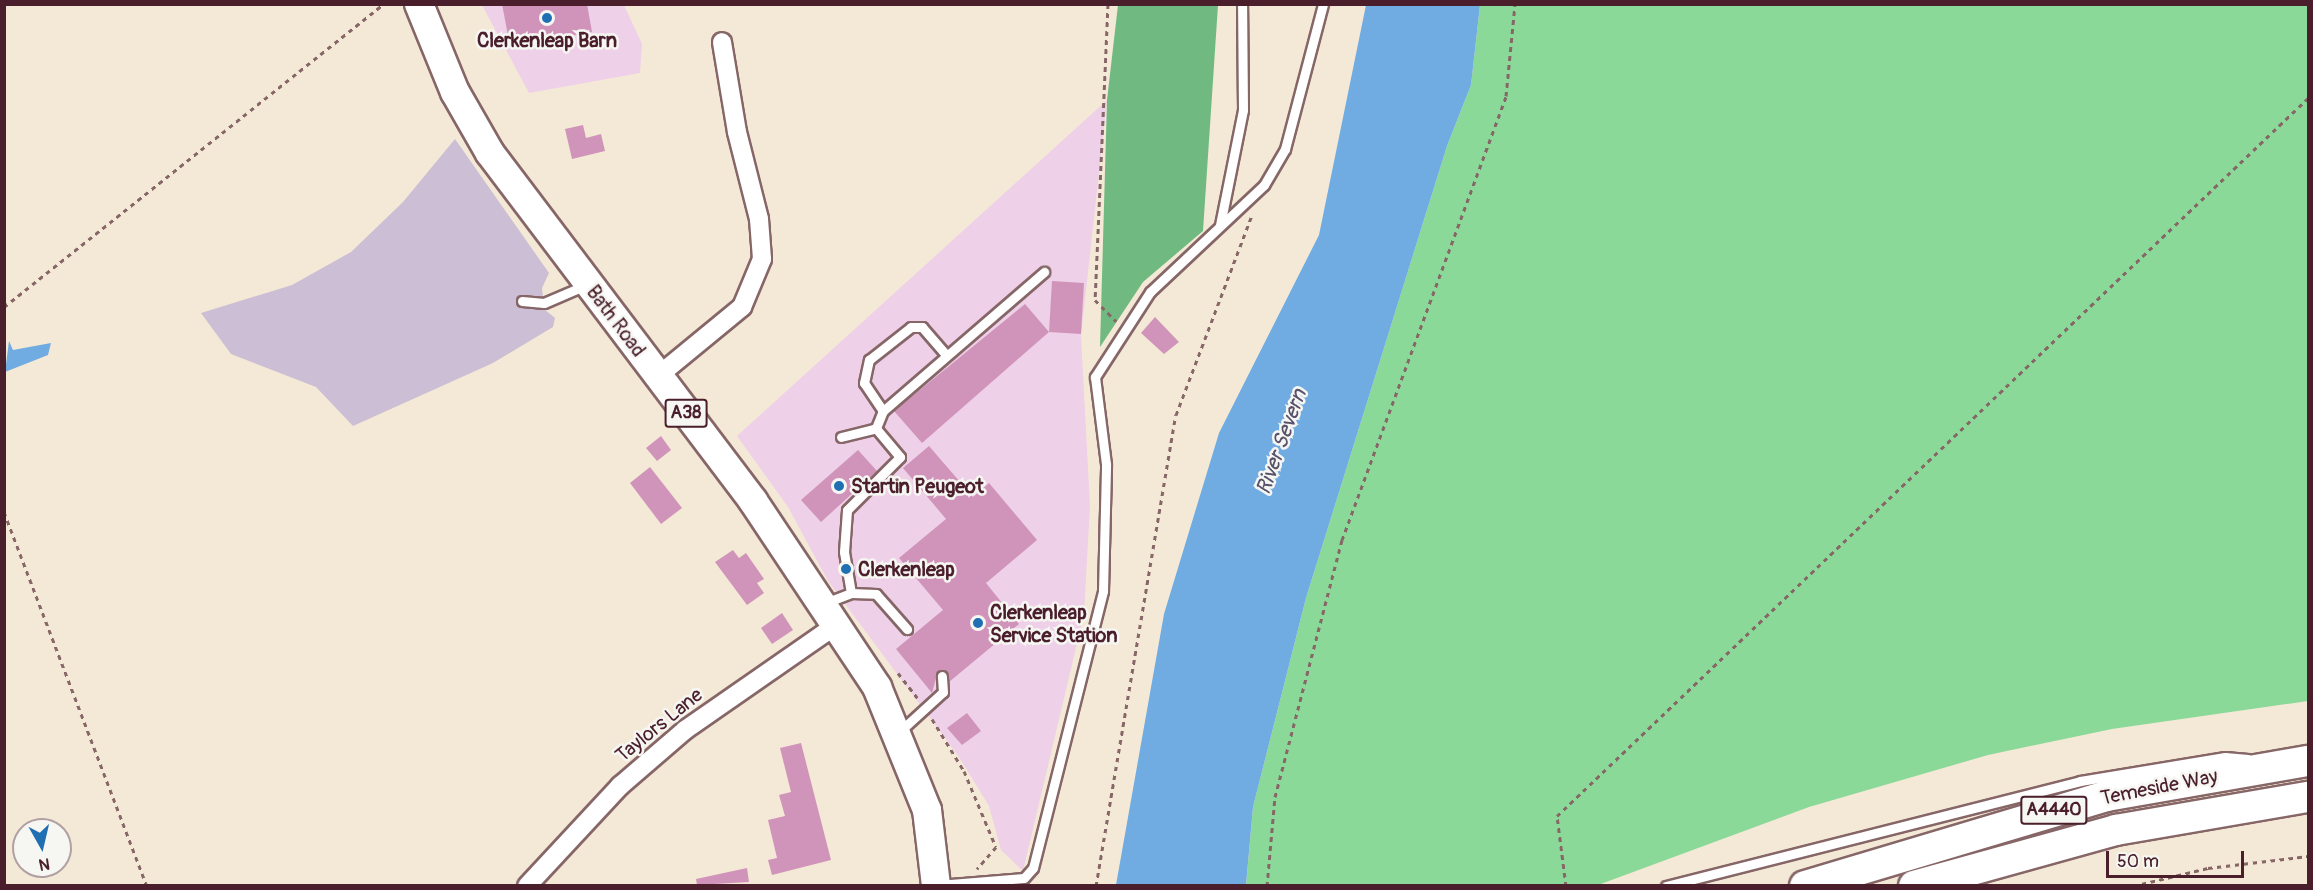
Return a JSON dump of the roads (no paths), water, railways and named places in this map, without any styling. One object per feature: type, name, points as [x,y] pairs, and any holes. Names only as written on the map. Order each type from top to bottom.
[{"type":"highway","name":"Temeside Way","points":[[1805,885],[1982,829],[2107,796],[2306,762]]},
{"type":"highway","name":"Temeside Way","points":[[1914,885],[2116,830],[2308,796]]},
{"type":"main road","name":"Bath Road","points":[[419,4],[455,93],[490,153],[658,376],[838,606]]},
{"type":"main road","name":"A38","points":[[838,606],[898,733],[927,810],[936,885]]},
{"type":"street","points":[[658,376],[742,307],[762,259],[759,219],[737,132],[723,42]]},
{"type":"street","name":"Taylors Lane","points":[[526,885],[620,786],[838,606]]},
{"type":"lane","points":[[1220,226],[1243,110],[1242,4]]},
{"type":"lane","points":[[936,885],[1004,883],[1024,878],[1033,868],[1103,591],[1106,464],[1095,377],[1150,292],[1264,185],[1285,149],[1323,4]]},
{"type":"lane","points":[[876,428],[883,411],[1044,272]]},
{"type":"lane","points":[[522,301],[544,303],[588,284]]},
{"type":"lane","points":[[883,411],[864,383],[869,360],[911,327],[922,327],[946,355]]},
{"type":"lane","points":[[876,428],[900,457],[847,510],[838,606],[876,594],[906,629]]},
{"type":"lane","points":[[841,437],[876,428]]},
{"type":"lane","points":[[898,733],[943,692],[942,676]]},
{"type":"lane","points":[[1666,885],[2080,781],[2225,757],[2306,762]]},
{"type":"water","name":"River Severn","points":[[1366,5],[1480,5],[1471,85],[1447,146],[1306,598],[1253,807],[1246,885],[1116,885],[1164,614],[1219,433],[1319,235]]},
{"type":"water","points":[[9,341],[13,350],[51,343],[48,355],[5,372]]},
{"type":"place","name":"Clerkenleap Barn","points":[[547,18]]},
{"type":"place","name":"Startin Peugeot","points":[[839,486]]},
{"type":"place","name":"Clerkenleap","points":[[846,569]]},
{"type":"place","name":"Clerkenleap Service Station","points":[[978,623]]}]
